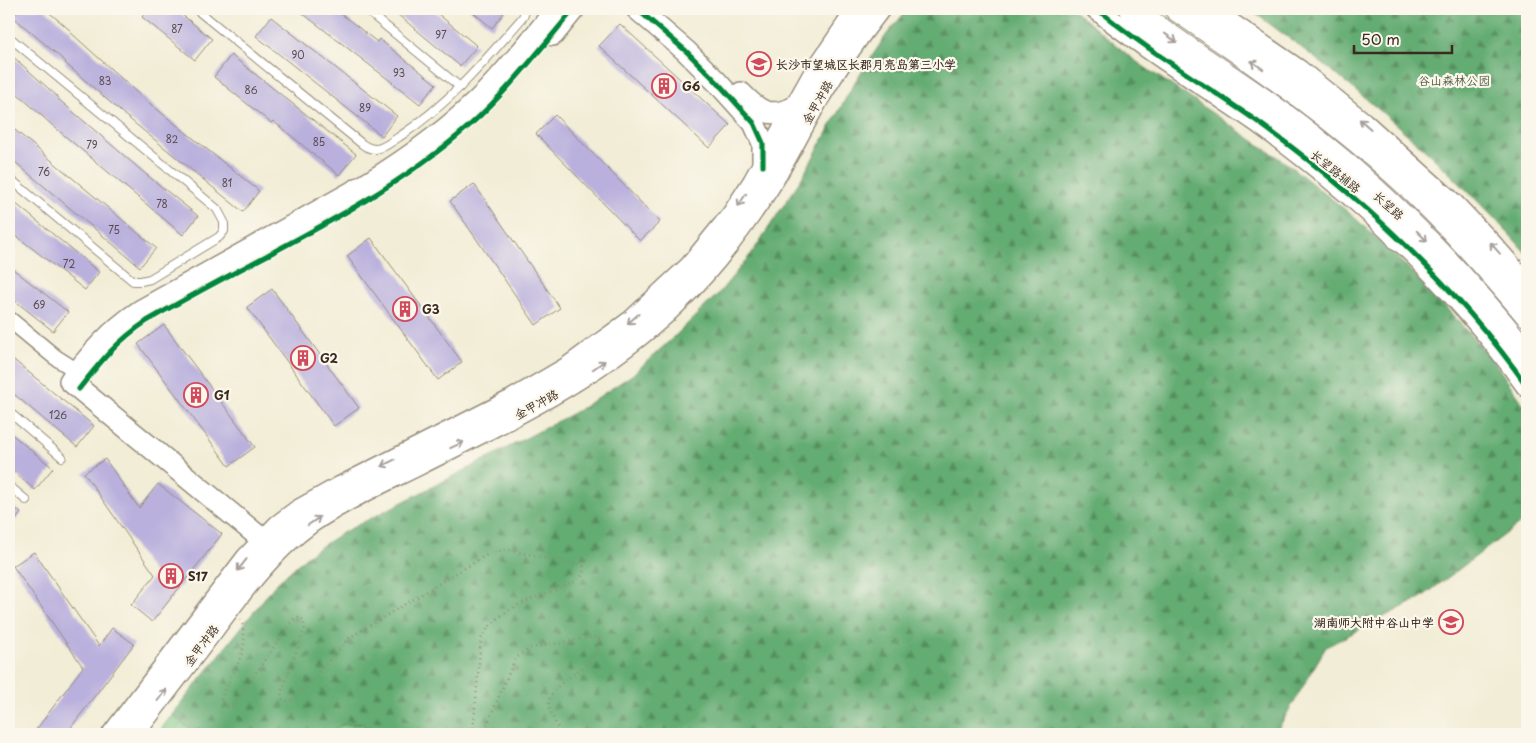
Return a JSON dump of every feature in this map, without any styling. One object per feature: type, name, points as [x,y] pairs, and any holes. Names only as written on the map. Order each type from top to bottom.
[{"type":"main road","name":"长望路","points":[[1132,9],[1280,113],[1338,158],[1402,216],[1469,284],[1527,355]]},
{"type":"main road","points":[[1177,9],[1297,93],[1398,175],[1491,270],[1527,314]]},
{"type":"main road","points":[[1390,146],[1445,221]]},
{"type":"main road","points":[[1338,158],[1400,240]]},
{"type":"street","points":[[78,380],[103,340],[120,324],[365,185],[409,157],[446,128],[487,91],[557,9]]},
{"type":"street","points":[[78,380],[127,334],[147,321],[372,196],[409,173],[471,124],[495,100],[574,9]]},
{"type":"street","points":[[637,9],[686,51],[754,123],[763,143],[763,166]]},
{"type":"street","points":[[654,9],[725,74],[753,106],[777,114],[795,107]]},
{"type":"street","name":"金甲冲路","points":[[132,734],[260,568],[274,541],[298,511],[538,386],[569,367],[607,341],[690,267],[733,214],[763,166],[814,74],[858,9]]},
{"type":"street","name":"金甲冲路","points":[[113,734],[246,558],[332,509],[506,420],[576,381],[616,353],[676,303],[724,251],[744,224],[770,184],[845,54],[879,9]]},
{"type":"street","name":"长望路辅路","points":[[1097,9],[1121,29],[1257,122],[1321,170],[1400,240],[1471,314],[1527,386]]},
{"type":"street","points":[[1209,9],[1299,71],[1390,146],[1453,204],[1527,285]]},
{"type":"street","points":[[9,319],[55,357],[78,380]]},
{"type":"street","points":[[9,328],[78,380],[274,541]]},
{"type":"lane","points":[[196,9],[362,144],[376,149],[415,127],[447,100],[523,17],[526,9]]},
{"type":"lane","points":[[365,9],[460,87]]},
{"type":"lane","points":[[9,37],[217,209],[224,222],[224,231],[219,237],[150,279],[133,281],[9,178]]},
{"type":"lane","points":[[9,412],[62,456]]},
{"type":"lane","points":[[9,486],[26,500]]},
{"type":"path","points":[[228,609],[241,618],[245,643],[242,655],[221,699],[227,706],[233,705],[240,697],[294,619],[300,617],[303,620],[305,628],[281,693],[282,699],[288,702],[299,694],[349,638],[488,554],[509,550],[583,566],[583,575],[576,581],[510,609],[498,616],[488,627],[481,639],[473,734]]},
{"type":"path","points":[[484,734],[514,661],[521,654],[531,648],[594,637],[599,638],[599,645],[588,664],[554,692],[549,701],[560,734]]},
{"type":"green space","points":[[908,9],[1073,9],[1134,60],[1286,163],[1353,216],[1441,302],[1492,359],[1527,409],[1527,518],[1422,597],[1326,647],[1275,734],[374,734],[362,724],[342,725],[329,734],[196,734],[172,715],[275,585],[308,555],[342,533],[579,410],[632,375],[675,336],[719,293],[752,253],[803,176],[856,80],[887,34]]},
{"type":"green space","name":"谷山森林公园","points":[[1249,9],[1527,9],[1527,254],[1463,187],[1395,124],[1324,65]]},
{"type":"green space","points":[[172,715],[196,734],[157,734]]},
{"type":"green space","points":[[362,724],[374,734],[329,734],[342,725]]},
{"type":"building","points":[[19,9],[45,9],[143,98],[259,191],[243,212],[127,117],[13,17]]},
{"type":"building","points":[[148,9],[175,9],[212,39],[195,60],[142,17]]},
{"type":"building","points":[[297,9],[335,9],[377,42],[379,39],[436,84],[420,104]]},
{"type":"building","points":[[391,9],[432,9],[477,46],[460,66]]},
{"type":"building","points":[[469,9],[507,9],[492,28]]},
{"type":"building","points":[[271,17],[397,116],[382,136],[256,36]]},
{"type":"building","name":"G6","points":[[620,24],[730,125],[709,148],[599,46]]},
{"type":"building","points":[[9,53],[57,98],[198,216],[183,235],[52,125],[9,86]]},
{"type":"building","points":[[231,55],[356,154],[339,175],[273,121],[271,123],[214,77]]},
{"type":"building","points":[[555,115],[660,222],[640,241],[536,134]]},
{"type":"building","points":[[9,125],[156,248],[140,267],[9,157]]},
{"type":"building","points":[[474,184],[560,308],[536,325],[450,201]]},
{"type":"building","points":[[9,198],[99,272],[85,290],[9,230]]},
{"type":"building","name":"G3","points":[[371,238],[462,362],[438,380],[347,256]]},
{"type":"building","points":[[9,266],[68,312],[53,331],[9,296]]},
{"type":"building","name":"G2","points":[[272,289],[359,408],[334,426],[247,307]]},
{"type":"building","name":"G1","points":[[164,325],[255,447],[229,466],[138,344]]},
{"type":"building","points":[[9,356],[94,426],[77,447],[9,390]]},
{"type":"building","points":[[9,432],[53,468],[35,490],[9,468]]},
{"type":"building","points":[[105,459],[139,508],[158,484],[222,534],[152,622],[131,605],[155,575],[84,473]]},
{"type":"building","points":[[9,503],[21,513],[9,529]]},
{"type":"building","points":[[34,552],[99,646],[112,628],[134,644],[66,734],[33,734],[83,667],[13,566]]},
{"type":"cycle path","points":[[79,389],[110,352],[147,321],[355,207],[433,155],[470,125],[498,98],[574,9]]},
{"type":"cycle path","points":[[637,9],[686,51],[754,123],[763,143],[763,166]]},
{"type":"cycle path","points":[[1097,9],[1156,53],[1296,150],[1369,211],[1437,277],[1469,312],[1527,386]]},
{"type":"place","name":"长沙市望城区长郡月亮岛第三小学","points":[[759,64]]},
{"type":"place","name":"G6","points":[[664,86]]},
{"type":"place","name":"G3","points":[[405,309]]},
{"type":"place","name":"G2","points":[[303,358]]},
{"type":"place","name":"G1","points":[[196,395]]},
{"type":"place","name":"S17","points":[[171,576]]},
{"type":"place","name":"湖南师大附中谷山中学","points":[[1451,622]]}]
